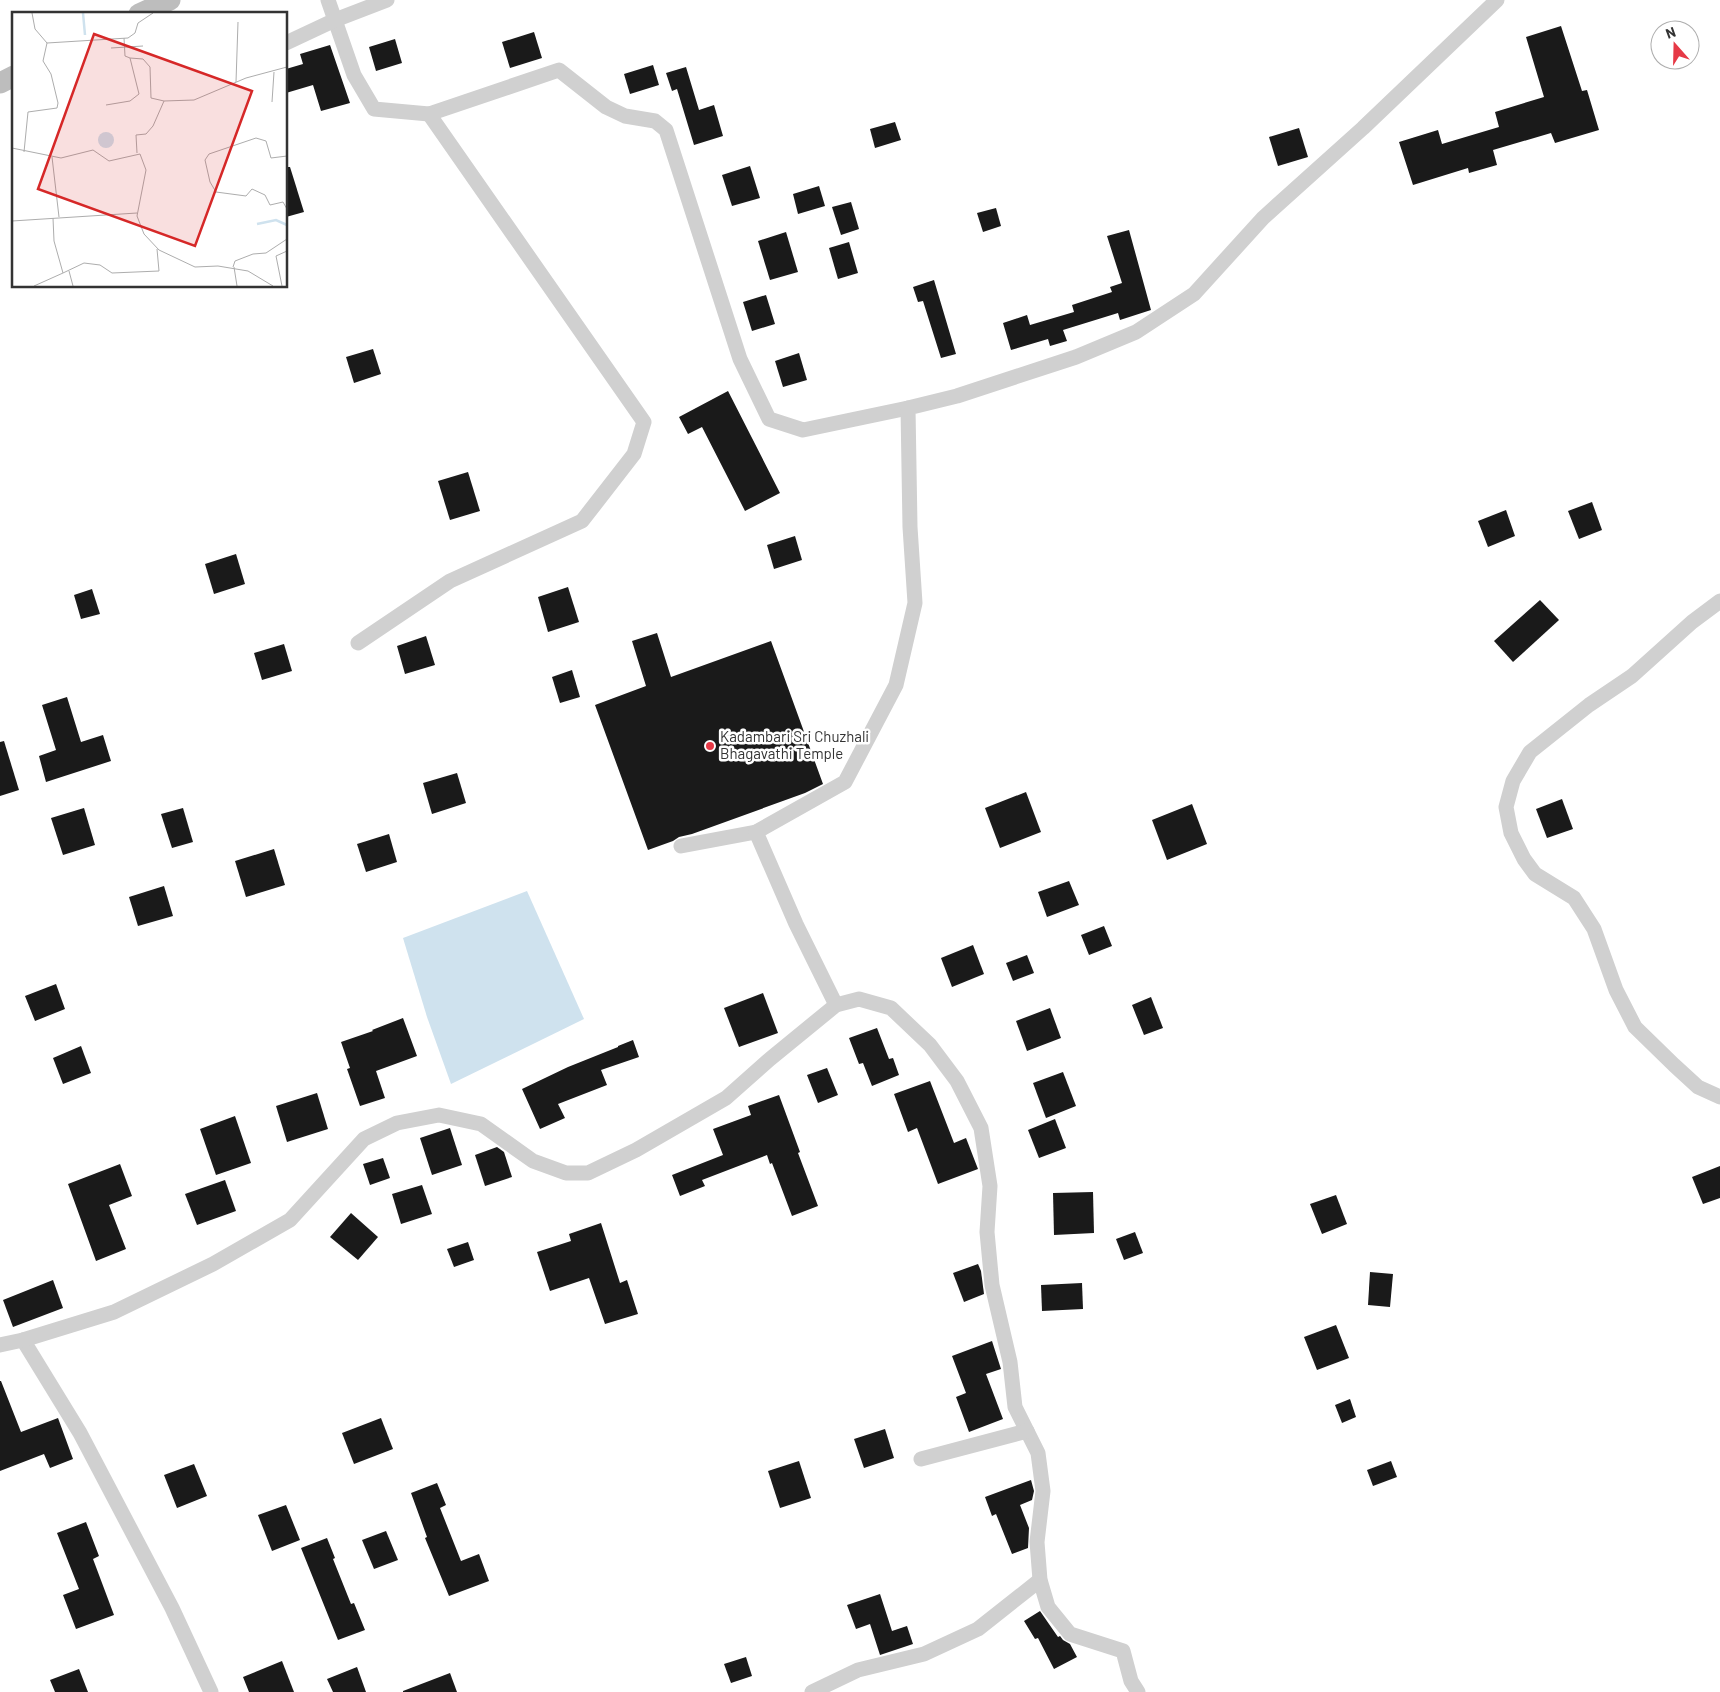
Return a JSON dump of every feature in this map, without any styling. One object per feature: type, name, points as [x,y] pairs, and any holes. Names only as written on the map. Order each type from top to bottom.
[{"type":"street","points":[[143,12],[170,0]]},
{"type":"street","points":[[328,0],[354,75],[374,110],[429,114],[559,70],[606,107],[625,116],[655,121],[666,130],[740,359],[768,419],[803,430],[956,396],[1076,357],[1136,332],[1194,294],[1263,218],[1363,128],[1497,0]]},
{"type":"street","points":[[288,42],[335,20],[387,0]]},
{"type":"street","points":[[0,83],[12,77]]},
{"type":"street","points":[[358,643],[450,581],[582,521],[634,454],[644,422],[429,114]]},
{"type":"street","points":[[681,846],[756,832],[845,782],[896,685],[915,604],[910,527],[908,408]]},
{"type":"street","points":[[1720,600],[1692,622],[1632,676],[1589,704],[1530,752],[1513,781],[1506,807],[1511,832],[1524,859],[1535,874],[1574,898],[1594,929],[1616,990],[1635,1027],[1698,1087],[1720,1097]]},
{"type":"street","points":[[756,832],[796,924],[836,1005]]},
{"type":"street","points":[[0,1346],[114,1312],[214,1264],[290,1220],[364,1139],[398,1123],[439,1115],[481,1124],[533,1161],[566,1173],[588,1173],[644,1146],[726,1098],[836,1005],[859,999],[891,1008],[930,1044],[957,1081],[980,1128],[990,1186],[987,1232],[992,1285],[1010,1362],[1015,1408],[1038,1453],[1044,1491],[1037,1542],[1040,1580],[1048,1607],[1070,1634],[1123,1651],[1131,1682],[1138,1692]]},
{"type":"street","points":[[23,1340],[80,1433],[172,1608],[211,1692]]},
{"type":"street","points":[[921,1459],[1027,1431]]},
{"type":"street","points":[[812,1692],[858,1670],[924,1654],[978,1629],[1040,1580]]},
{"type":"water","points":[[527,891],[584,1019],[451,1084],[427,1017],[403,938]]},
{"type":"building","points":[[1561,26],[1582,91],[1587,90],[1599,130],[1555,143],[1551,133],[1493,150],[1497,165],[1469,173],[1468,168],[1413,185],[1399,142],[1438,130],[1442,144],[1499,127],[1495,112],[1544,97],[1526,37]]},
{"type":"building","points":[[534,32],[542,58],[510,68],[502,42]]},
{"type":"building","points":[[395,39],[402,63],[376,71],[369,47]]},
{"type":"building","points":[[330,45],[350,103],[321,111],[313,85],[288,92],[288,68],[303,64],[300,54]]},
{"type":"building","points":[[653,65],[659,85],[630,94],[624,74]]},
{"type":"building","points":[[686,67],[699,110],[714,105],[723,136],[694,145],[677,89],[672,91],[666,73]]},
{"type":"building","points":[[895,122],[901,140],[875,148],[870,129]]},
{"type":"building","points":[[1299,128],[1308,157],[1278,166],[1269,137]]},
{"type":"building","points":[[750,166],[760,198],[732,206],[722,175]]},
{"type":"building","points":[[288,167],[290,167],[304,212],[288,216]]},
{"type":"building","points":[[819,186],[825,206],[798,214],[793,194]]},
{"type":"building","points":[[851,202],[859,229],[841,235],[832,207]]},
{"type":"building","points":[[996,208],[1001,226],[983,232],[977,213]]},
{"type":"building","points":[[1129,230],[1151,310],[1120,320],[1118,313],[1063,330],[1067,341],[1050,346],[1048,339],[1011,350],[1003,323],[1027,315],[1030,325],[1074,312],[1072,305],[1112,292],[1110,287],[1122,283],[1107,236]]},
{"type":"building","points":[[786,232],[798,272],[770,280],[758,241]]},
{"type":"building","points":[[849,242],[858,273],[838,279],[829,248]]},
{"type":"building","points":[[934,280],[956,354],[941,358],[923,301],[918,302],[913,287]]},
{"type":"building","points":[[766,295],[775,324],[752,331],[743,302]]},
{"type":"building","points":[[373,349],[381,374],[354,383],[346,357]]},
{"type":"building","points":[[799,353],[807,380],[783,387],[775,361]]},
{"type":"building","points":[[728,391],[780,493],[745,511],[702,427],[688,434],[679,417]]},
{"type":"building","points":[[468,472],[480,511],[450,520],[438,481]]},
{"type":"building","points":[[1592,502],[1602,530],[1579,539],[1568,511]]},
{"type":"building","points":[[1506,510],[1515,536],[1488,547],[1478,521]]},
{"type":"building","points":[[795,536],[802,560],[774,569],[767,545]]},
{"type":"building","points":[[236,554],[245,584],[214,594],[205,564]]},
{"type":"building","points":[[568,587],[579,622],[548,632],[538,597]]},
{"type":"building","points":[[92,589],[100,614],[81,619],[74,595]]},
{"type":"building","points":[[1540,600],[1559,620],[1513,662],[1494,641]]},
{"type":"building","name":"Kadambari Sri Chuzhali Bhagavathi Temple","points":[[657,633],[671,677],[771,641],[823,784],[805,793],[679,837],[648,850],[595,705],[646,686],[632,641]]},
{"type":"building","points":[[426,636],[435,665],[405,674],[397,646]]},
{"type":"building","points":[[284,644],[292,671],[262,680],[254,653]]},
{"type":"building","points":[[572,670],[580,697],[560,703],[552,677]]},
{"type":"building","points":[[67,697],[81,742],[103,735],[111,761],[46,782],[39,756],[56,750],[42,705]]},
{"type":"building","points":[[4,741],[19,790],[0,796],[0,742]]},
{"type":"building","points":[[457,773],[466,803],[432,814],[423,783]]},
{"type":"building","points":[[1026,792],[1041,832],[1000,848],[985,808]]},
{"type":"building","points":[[1562,799],[1573,829],[1547,838],[1536,809]]},
{"type":"building","points":[[1192,804],[1207,844],[1167,860],[1152,820]]},
{"type":"building","points":[[84,808],[95,845],[63,855],[51,818]]},
{"type":"building","points":[[183,808],[193,842],[172,848],[161,814]]},
{"type":"building","points":[[389,834],[397,862],[366,872],[357,844]]},
{"type":"building","points":[[274,849],[285,885],[246,897],[235,861]]},
{"type":"building","points":[[1069,881],[1079,905],[1047,917],[1038,892]]},
{"type":"building","points":[[164,886],[173,916],[138,926],[129,897]]},
{"type":"building","points":[[1104,926],[1112,946],[1089,955],[1081,935]]},
{"type":"building","points":[[973,945],[984,974],[952,987],[941,958]]},
{"type":"building","points":[[1027,955],[1034,973],[1013,981],[1006,963]]},
{"type":"building","points":[[56,984],[65,1009],[35,1021],[25,996]]},
{"type":"building","points":[[763,993],[778,1033],[739,1047],[724,1008]]},
{"type":"building","points":[[1151,997],[1163,1028],[1144,1035],[1132,1005]]},
{"type":"building","points":[[1050,1008],[1061,1038],[1027,1051],[1016,1021]]},
{"type":"building","points":[[403,1018],[417,1056],[376,1071],[385,1098],[360,1106],[347,1069],[350,1068],[341,1042]]},
{"type":"building","points":[[877,1028],[889,1059],[893,1058],[899,1075],[872,1086],[863,1063],[859,1064],[849,1038]]},
{"type":"building","points":[[633,1040],[639,1057],[601,1070],[607,1085],[558,1104],[565,1118],[540,1129],[522,1089],[568,1067]]},
{"type":"building","points":[[81,1046],[91,1073],[63,1084],[53,1058]]},
{"type":"building","points":[[827,1068],[838,1095],[818,1103],[807,1075]]},
{"type":"building","points":[[1063,1072],[1076,1106],[1046,1118],[1033,1083]]},
{"type":"building","points":[[930,1081],[954,1143],[966,1138],[978,1169],[938,1184],[917,1128],[908,1132],[894,1094]]},
{"type":"building","points":[[317,1093],[328,1129],[287,1142],[276,1106]]},
{"type":"building","points":[[779,1095],[818,1206],[792,1216],[772,1163],[770,1164],[767,1155],[702,1180],[705,1186],[680,1196],[672,1175],[723,1155],[713,1129],[751,1115],[748,1106]]},
{"type":"building","points":[[235,1116],[251,1163],[216,1175],[200,1129]]},
{"type":"building","points":[[1055,1119],[1066,1148],[1039,1158],[1028,1130]]},
{"type":"building","points":[[450,1128],[462,1165],[432,1175],[420,1138]]},
{"type":"building","points":[[497,1147],[504,1152],[512,1177],[485,1186],[475,1155]]},
{"type":"building","points":[[383,1158],[390,1178],[370,1185],[363,1164]]},
{"type":"building","points":[[120,1164],[132,1196],[109,1205],[126,1249],[96,1261],[68,1184]]},
{"type":"building","points":[[1720,1166],[1720,1198],[1703,1204],[1692,1177]]},
{"type":"building","points":[[225,1180],[236,1211],[197,1225],[185,1194]]},
{"type":"building","points":[[422,1185],[432,1214],[401,1224],[392,1194]]},
{"type":"building","points":[[1093,1192],[1094,1233],[1054,1235],[1053,1193]]},
{"type":"building","points":[[1336,1195],[1347,1224],[1322,1234],[1310,1204]]},
{"type":"building","points":[[351,1213],[378,1237],[358,1260],[330,1237]]},
{"type":"building","points":[[601,1223],[620,1283],[627,1280],[638,1314],[605,1324],[589,1278],[550,1291],[537,1252],[571,1241],[569,1234]]},
{"type":"building","points":[[1135,1232],[1143,1253],[1124,1260],[1116,1239]]},
{"type":"building","points":[[468,1242],[474,1260],[454,1267],[447,1249]]},
{"type":"building","points":[[978,1264],[981,1271],[984,1294],[964,1302],[953,1273]]},
{"type":"building","points":[[1370,1272],[1393,1274],[1390,1307],[1368,1305]]},
{"type":"building","points":[[53,1280],[63,1308],[13,1327],[3,1300]]},
{"type":"building","points":[[1082,1283],[1083,1309],[1042,1311],[1041,1285]]},
{"type":"building","points":[[1336,1325],[1349,1358],[1317,1370],[1304,1337]]},
{"type":"building","points":[[992,1341],[1001,1369],[986,1374],[1003,1419],[969,1432],[956,1397],[966,1393],[952,1356]]},
{"type":"building","points":[[0,1381],[21,1432],[58,1418],[73,1459],[50,1468],[44,1454],[0,1471]]},
{"type":"building","points":[[1350,1399],[1356,1417],[1342,1423],[1335,1405]]},
{"type":"building","points":[[381,1418],[393,1449],[354,1464],[342,1433]]},
{"type":"building","points":[[885,1429],[894,1458],[864,1468],[854,1439]]},
{"type":"building","points":[[799,1461],[811,1498],[780,1508],[768,1471]]},
{"type":"building","points":[[1391,1461],[1397,1477],[1373,1486],[1367,1470]]},
{"type":"building","points":[[194,1464],[207,1496],[177,1508],[164,1475]]},
{"type":"building","points":[[1031,1480],[1034,1491],[1032,1500],[1020,1505],[1029,1528],[1028,1548],[1012,1554],[996,1514],[992,1516],[985,1497]]},
{"type":"building","points":[[437,1483],[446,1505],[440,1508],[461,1561],[479,1554],[489,1581],[449,1596],[425,1538],[427,1537],[411,1493]]},
{"type":"building","points":[[286,1505],[300,1540],[272,1551],[258,1515]]},
{"type":"building","points":[[86,1522],[99,1556],[93,1559],[114,1615],[76,1629],[63,1595],[79,1589],[57,1533]]},
{"type":"building","points":[[386,1531],[398,1560],[374,1569],[362,1540]]},
{"type":"building","points":[[327,1538],[335,1558],[333,1559],[351,1604],[354,1603],[365,1630],[338,1640],[301,1548]]},
{"type":"building","points":[[880,1594],[892,1631],[907,1626],[913,1644],[880,1655],[870,1624],[856,1629],[847,1605]]},
{"type":"building","points":[[1040,1611],[1058,1637],[1060,1636],[1070,1644],[1077,1657],[1054,1669],[1038,1638],[1035,1639],[1024,1621]]},
{"type":"building","points":[[746,1657],[752,1676],[731,1683],[724,1664]]},
{"type":"building","points":[[282,1661],[294,1692],[249,1692],[243,1677]]},
{"type":"building","points":[[357,1667],[366,1692],[333,1692],[327,1679]]},
{"type":"building","points":[[79,1669],[88,1692],[55,1692],[50,1680]]},
{"type":"building","points":[[450,1673],[457,1692],[403,1692],[403,1691]]},
{"type":"place","name":"Kadambari Sri Chuzhali Bhagavathi Temple","points":[[710,746]]}]
